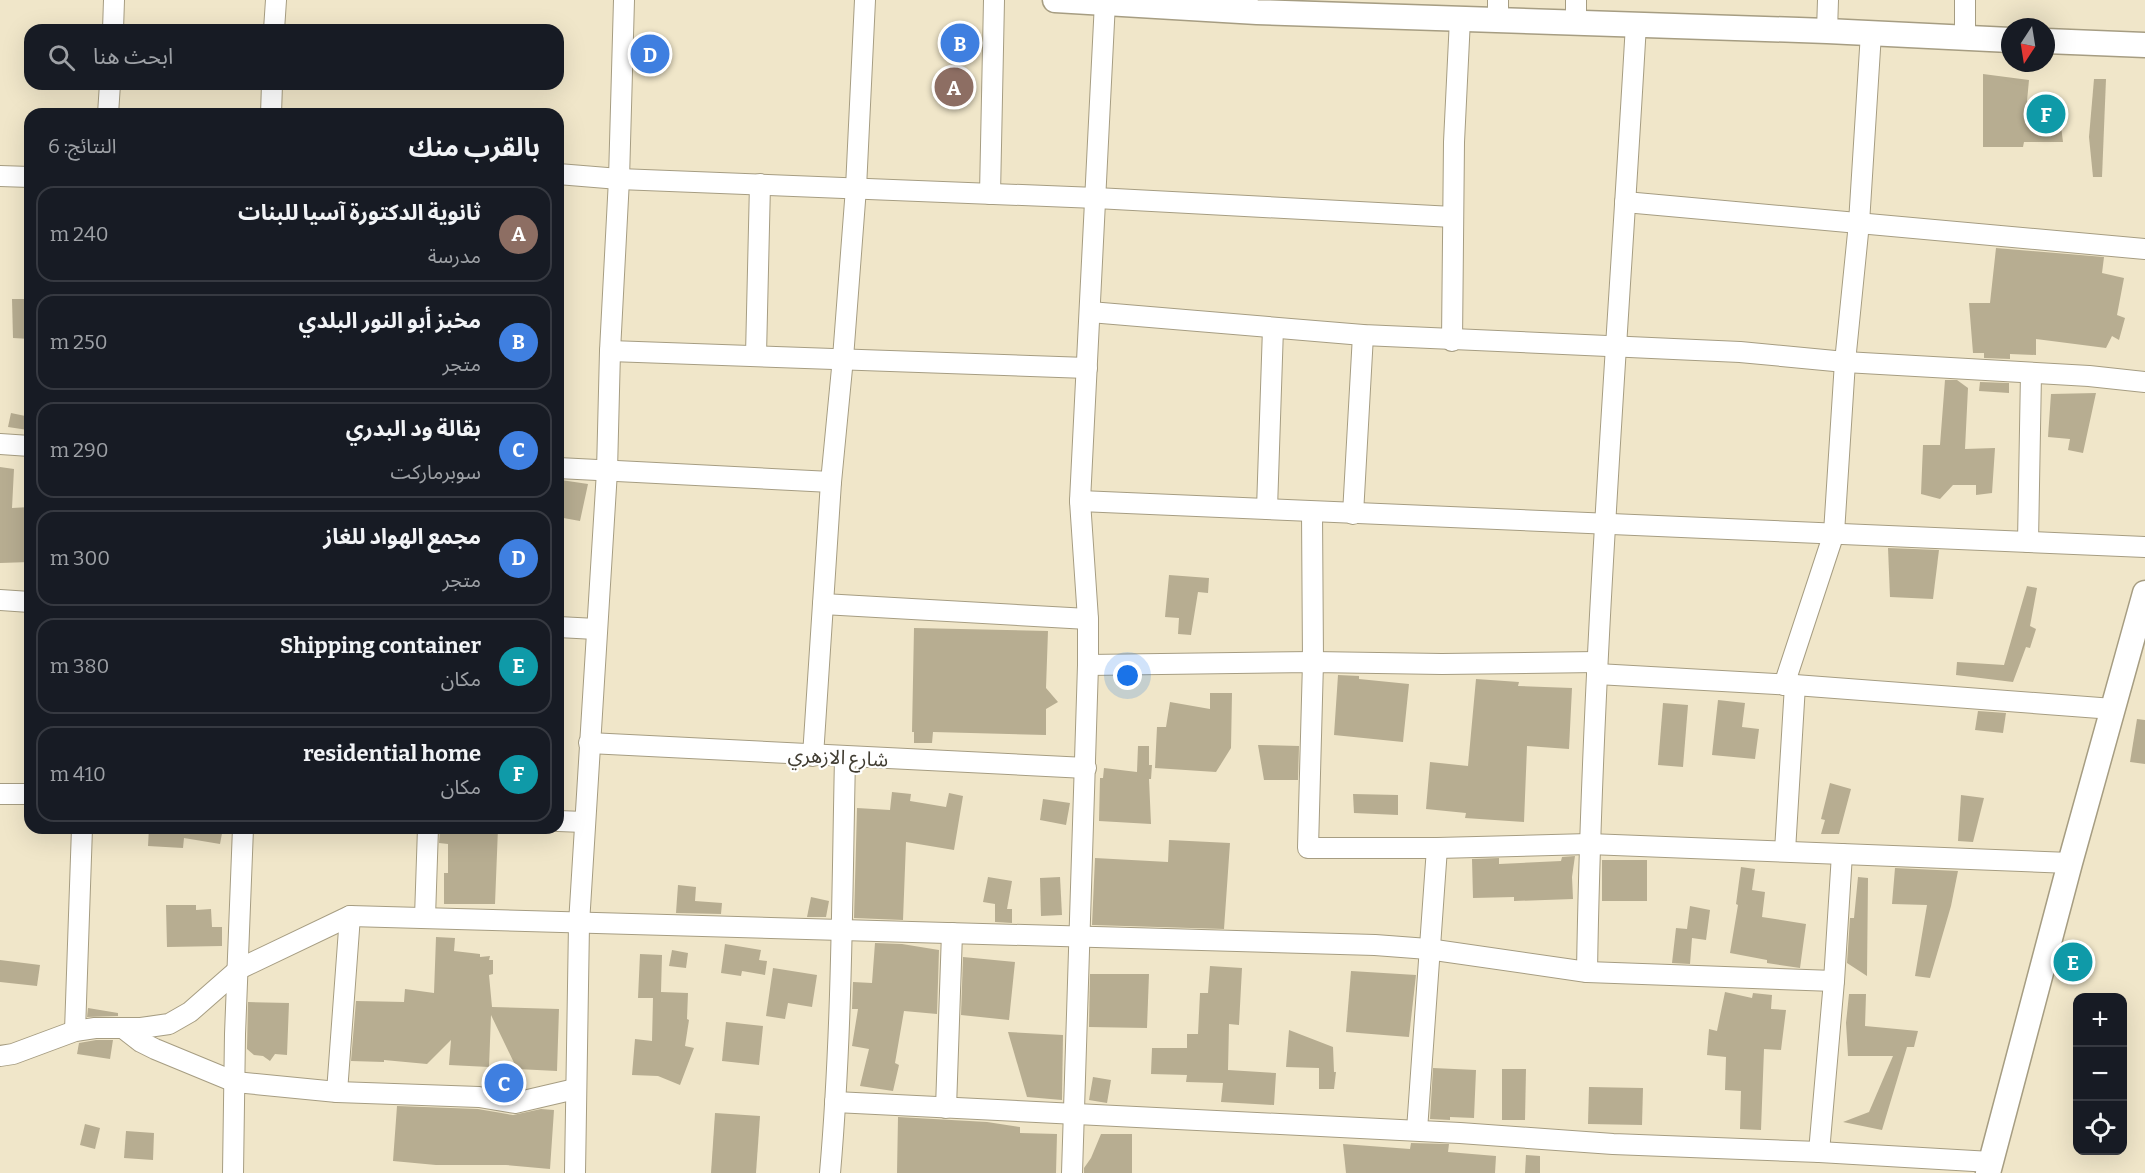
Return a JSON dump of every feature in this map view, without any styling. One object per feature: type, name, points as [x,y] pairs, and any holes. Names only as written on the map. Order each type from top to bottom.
[{"type":"street","points":[[113,24],[114,0]]},
{"type":"street","points":[[274,24],[276,0]]},
{"type":"street","points":[[575,1173],[579,924],[607,471],[624,0]]},
{"type":"street","points":[[813,756],[831,482],[856,188],[865,0]]},
{"type":"street","points":[[990,194],[994,0]]},
{"type":"street","points":[[1055,0],[1258,6],[1460,19],[1498,10],[1576,11],[1636,24],[2001,40]]},
{"type":"street","points":[[1827,31],[1828,0]]},
{"type":"street","points":[[1965,0],[1965,38]]},
{"type":"street","points":[[1072,1173],[1088,665],[1088,619],[1080,501],[1105,2]]},
{"type":"street","points":[[1452,341],[1454,142],[1460,19]]},
{"type":"street","points":[[1587,972],[1589,844],[1597,668],[1636,24]]},
{"type":"street","points":[[1785,851],[1789,685],[1834,533],[1845,362],[1859,223],[1871,33]]},
{"type":"street","points":[[2055,41],[2145,45]]},
{"type":"street","points":[[108,108],[110,90]]},
{"type":"street","points":[[271,108],[272,90]]},
{"type":"street","points":[[564,174],[1096,198],[1453,217]]},
{"type":"street","points":[[0,176],[24,177]]},
{"type":"street","points":[[756,355],[760,184]]},
{"type":"street","points":[[1626,202],[2145,249]]},
{"type":"street","points":[[1090,312],[1363,336],[1740,352],[1845,362],[2089,376],[2145,382]]},
{"type":"street","points":[[1267,509],[1273,328]]},
{"type":"street","points":[[1353,514],[1363,336]]},
{"type":"street","points":[[610,351],[1087,368]]},
{"type":"street","points":[[2028,542],[2031,373]]},
{"type":"street","points":[[0,444],[24,446]]},
{"type":"street","points":[[564,468],[831,482]]},
{"type":"street","points":[[1080,501],[2145,547]]},
{"type":"street","points":[[1312,512],[1313,662],[1308,848],[1437,848],[1589,844],[2070,863]]},
{"type":"street","points":[[835,1102],[1417,1130],[1613,1144],[1819,1152],[1990,1167],[2070,863],[2145,593]]},
{"type":"street","points":[[0,600],[24,602]]},
{"type":"street","points":[[823,604],[1088,619]]},
{"type":"street","points":[[564,627],[596,629]]},
{"type":"street","points":[[1088,665],[1313,662],[1597,668],[2113,709]]},
{"type":"street","name":"شارع الازهري","points":[[589,743],[845,758],[1086,768]]},
{"type":"street","points":[[831,1173],[842,930],[845,758]]},
{"type":"street","points":[[0,794],[24,795]]},
{"type":"street","points":[[564,821],[584,822]]},
{"type":"street","points":[[75,1031],[82,834]]},
{"type":"street","points":[[234,1173],[235,1034],[243,834]]},
{"type":"street","points":[[424,917],[428,834]]},
{"type":"street","points":[[1417,1130],[1428,949],[1437,848]]},
{"type":"street","points":[[1819,1152],[1842,854]]},
{"type":"street","points":[[0,1056],[13,1054],[75,1031],[141,1028],[169,1024],[190,1012],[239,969],[351,916],[1375,945],[1428,949],[1587,972],[1834,981]]},
{"type":"street","points":[[337,1092],[351,916]]},
{"type":"street","points":[[946,1108],[952,933]]},
{"type":"street","points":[[123,1028],[141,1042],[155,1049],[235,1082],[337,1092],[479,1097],[515,1103],[575,1089]]},
{"type":"building","points":[[1983,74],[2029,80],[2027,101],[2056,104],[2057,125],[2061,126],[2063,142],[2024,142],[2023,147],[1983,147]]},
{"type":"building","points":[[2094,79],[2106,79],[2102,177],[2093,177],[2089,137]]},
{"type":"building","points":[[1996,248],[2104,257],[2102,273],[2124,278],[2117,315],[2125,318],[2119,340],[2112,336],[2106,348],[2036,339],[2036,355],[2010,354],[2010,359],[1984,358],[1984,353],[1973,353],[1969,303],[1990,303]]},
{"type":"building","points":[[12,299],[24,299],[24,339],[13,338]]},
{"type":"building","points":[[1945,380],[1957,380],[1968,388],[1965,449],[1995,448],[1992,493],[1976,495],[1976,485],[1953,485],[1940,499],[1921,494],[1923,445],[1940,445]]},
{"type":"building","points":[[1980,382],[2009,383],[2009,393],[1979,391]]},
{"type":"building","points":[[2096,393],[2083,453],[2068,450],[2070,439],[2048,437],[2051,394]]},
{"type":"building","points":[[11,413],[24,416],[24,429],[8,427]]},
{"type":"building","points":[[0,467],[14,469],[12,508],[24,507],[24,562],[0,563]]},
{"type":"building","points":[[564,480],[588,484],[580,521],[564,518]]},
{"type":"building","points":[[1888,548],[1939,550],[1933,599],[1890,597]]},
{"type":"building","points":[[1169,575],[1209,578],[1208,593],[1198,592],[1191,635],[1178,634],[1179,618],[1165,617]]},
{"type":"building","points":[[2027,586],[2037,588],[2030,626],[2036,629],[2030,648],[2026,647],[2013,682],[1956,675],[1957,662],[2004,665]]},
{"type":"building","points":[[914,628],[1048,631],[1046,688],[1058,702],[1046,709],[1046,735],[933,732],[932,743],[914,743],[914,732],[912,732]]},
{"type":"building","points":[[1338,675],[1409,684],[1403,742],[1334,735]]},
{"type":"building","points":[[1476,679],[1519,682],[1518,686],[1572,688],[1569,749],[1527,746],[1524,822],[1465,818],[1466,813],[1426,809],[1430,762],[1468,766]]},
{"type":"building","points":[[1210,693],[1232,693],[1231,748],[1216,772],[1155,768],[1157,727],[1166,727],[1170,702],[1210,709]]},
{"type":"building","points":[[1718,700],[1745,703],[1742,727],[1759,729],[1755,759],[1712,755]]},
{"type":"building","points":[[1663,703],[1688,705],[1683,767],[1658,765]]},
{"type":"building","points":[[1978,711],[2006,713],[2003,733],[1975,730]]},
{"type":"building","points":[[2137,719],[2145,720],[2145,764],[2130,762]]},
{"type":"building","points":[[1258,745],[1299,746],[1298,780],[1264,780]]},
{"type":"building","points":[[1138,746],[1149,746],[1149,765],[1152,765],[1151,779],[1149,779],[1151,824],[1099,821],[1100,778],[1103,778],[1104,768],[1137,772]]},
{"type":"building","points":[[1830,783],[1851,789],[1839,834],[1821,834],[1825,820],[1821,819]]},
{"type":"building","points":[[892,792],[911,794],[910,801],[946,807],[949,793],[963,796],[954,850],[906,842],[903,920],[854,918],[857,808],[890,810]]},
{"type":"building","points":[[1353,794],[1398,795],[1398,815],[1354,813]]},
{"type":"building","points":[[1961,795],[1984,798],[1973,842],[1958,841]]},
{"type":"building","points":[[1043,799],[1070,803],[1066,825],[1040,820]]},
{"type":"building","points":[[149,834],[222,834],[220,844],[184,838],[183,848],[148,846]]},
{"type":"building","points":[[440,834],[498,834],[495,904],[444,904],[444,873],[448,873],[448,844],[439,843]]},
{"type":"building","points":[[1169,840],[1230,843],[1224,929],[1092,925],[1095,858],[1168,862]]},
{"type":"building","points":[[1575,856],[1572,877],[1573,899],[1514,901],[1514,897],[1473,898],[1472,859],[1499,858],[1499,864],[1561,861],[1562,857]]},
{"type":"building","points":[[1602,860],[1647,860],[1647,901],[1602,901]]},
{"type":"building","points":[[1741,867],[1755,869],[1752,890],[1765,892],[1762,917],[1806,924],[1800,968],[1767,963],[1767,960],[1730,953],[1738,905],[1736,904]]},
{"type":"building","points":[[1895,868],[1958,871],[1951,906],[1930,978],[1915,976],[1927,905],[1892,904]]},
{"type":"building","points":[[988,877],[1012,881],[1007,909],[1012,909],[1012,923],[995,922],[995,904],[983,902]]},
{"type":"building","points":[[1060,877],[1062,915],[1041,916],[1040,878]]},
{"type":"building","points":[[1858,877],[1868,878],[1867,976],[1847,963],[1850,918],[1854,918]]},
{"type":"building","points":[[678,885],[696,887],[695,901],[722,903],[721,914],[676,913]]},
{"type":"building","points":[[811,897],[829,901],[826,917],[807,917]]},
{"type":"building","points":[[166,905],[196,905],[196,910],[211,909],[212,927],[222,927],[222,946],[167,947]]},
{"type":"building","points":[[1690,906],[1710,910],[1706,940],[1692,938],[1690,964],[1672,963],[1676,928],[1687,929]]},
{"type":"building","points":[[436,937],[455,938],[454,951],[480,954],[480,957],[490,956],[489,960],[493,960],[493,974],[489,975],[492,1007],[559,1009],[557,1071],[517,1069],[491,1015],[489,1067],[449,1065],[451,1040],[427,1064],[384,1060],[384,1062],[351,1061],[356,1001],[404,1002],[405,989],[434,993]]},
{"type":"building","points":[[875,943],[902,944],[939,950],[937,1014],[904,1011],[895,1063],[899,1065],[893,1091],[860,1086],[869,1049],[852,1046],[858,1009],[852,1009],[853,982],[872,983]]},
{"type":"building","points":[[725,944],[761,950],[759,960],[767,961],[765,975],[742,971],[741,976],[721,973]]},
{"type":"building","points":[[672,950],[688,953],[686,968],[669,966]]},
{"type":"building","points":[[640,954],[662,955],[661,992],[688,993],[687,1019],[689,1020],[685,1046],[694,1048],[680,1085],[658,1076],[632,1075],[635,1039],[652,1041],[653,998],[638,998]]},
{"type":"building","points":[[963,957],[1015,962],[1009,1020],[961,1015]]},
{"type":"building","points":[[0,960],[40,965],[37,986],[0,982]]},
{"type":"building","points":[[1210,966],[1242,968],[1239,1025],[1229,1024],[1228,1070],[1276,1073],[1274,1105],[1221,1102],[1223,1083],[1186,1082],[1187,1075],[1151,1074],[1152,1048],[1187,1048],[1187,1034],[1198,1034],[1200,993],[1208,993]]},
{"type":"building","points":[[773,968],[817,975],[812,1007],[788,1003],[785,1019],[766,1016]]},
{"type":"building","points":[[1351,971],[1416,975],[1409,1037],[1346,1032]]},
{"type":"building","points":[[1090,974],[1149,974],[1147,1028],[1089,1027]]},
{"type":"building","points":[[1725,992],[1752,998],[1753,993],[1772,995],[1771,1009],[1786,1010],[1781,1050],[1764,1049],[1761,1130],[1740,1129],[1741,1091],[1725,1090],[1726,1057],[1707,1055],[1709,1029],[1717,1031]]},
{"type":"building","points":[[1849,994],[1866,994],[1865,1026],[1918,1031],[1914,1047],[1907,1047],[1882,1130],[1843,1122],[1869,1112],[1893,1056],[1848,1056],[1846,1023]]},
{"type":"building","points":[[248,1002],[289,1003],[287,1055],[275,1054],[270,1061],[263,1056],[254,1055],[247,1049]]},
{"type":"building","points":[[88,1008],[118,1013],[118,1016],[87,1017]]},
{"type":"building","points":[[726,1022],[763,1026],[759,1065],[722,1061]]},
{"type":"building","points":[[1289,1030],[1333,1047],[1334,1072],[1336,1072],[1334,1089],[1319,1089],[1319,1068],[1286,1067]]},
{"type":"building","points":[[1008,1032],[1063,1035],[1062,1100],[1027,1097]]},
{"type":"building","points":[[113,1040],[110,1059],[77,1054],[79,1043]]},
{"type":"building","points":[[1433,1068],[1476,1070],[1474,1118],[1430,1119]]},
{"type":"building","points":[[1502,1069],[1526,1069],[1525,1120],[1502,1120]]},
{"type":"building","points":[[1093,1077],[1111,1080],[1107,1103],[1089,1100]]},
{"type":"building","points":[[1589,1087],[1643,1088],[1642,1125],[1588,1124]]},
{"type":"building","points":[[397,1106],[478,1109],[513,1115],[541,1109],[554,1110],[550,1169],[506,1165],[436,1165],[393,1161]]},
{"type":"building","points":[[715,1113],[760,1116],[756,1173],[711,1173]]},
{"type":"building","points":[[898,1117],[987,1122],[1020,1127],[1020,1133],[1057,1134],[1056,1173],[897,1173]]},
{"type":"building","points":[[85,1124],[100,1128],[95,1149],[80,1145]]},
{"type":"building","points":[[126,1131],[154,1133],[153,1160],[124,1158]]},
{"type":"building","points":[[1101,1134],[1132,1134],[1132,1173],[1084,1173],[1084,1168]]},
{"type":"building","points":[[1411,1143],[1449,1144],[1448,1152],[1496,1156],[1495,1173],[1346,1173],[1343,1144],[1410,1149]]},
{"type":"building","points":[[1526,1155],[1540,1156],[1540,1173],[1525,1173]]},
{"type":"place","name":"مخبز أبو النور البلدي","points":[[960,43]]},
{"type":"place","name":"مجمع الهواد للغاز","points":[[650,54]]},
{"type":"place","name":"ثانوية الدكتورة آسيا للبنات","points":[[954,87]]},
{"type":"place","name":"residential home","points":[[2046,114]]},
{"type":"place","name":"Shipping container","points":[[2073,962]]},
{"type":"place","name":"بقالة ود البدري","points":[[504,1083]]}]
